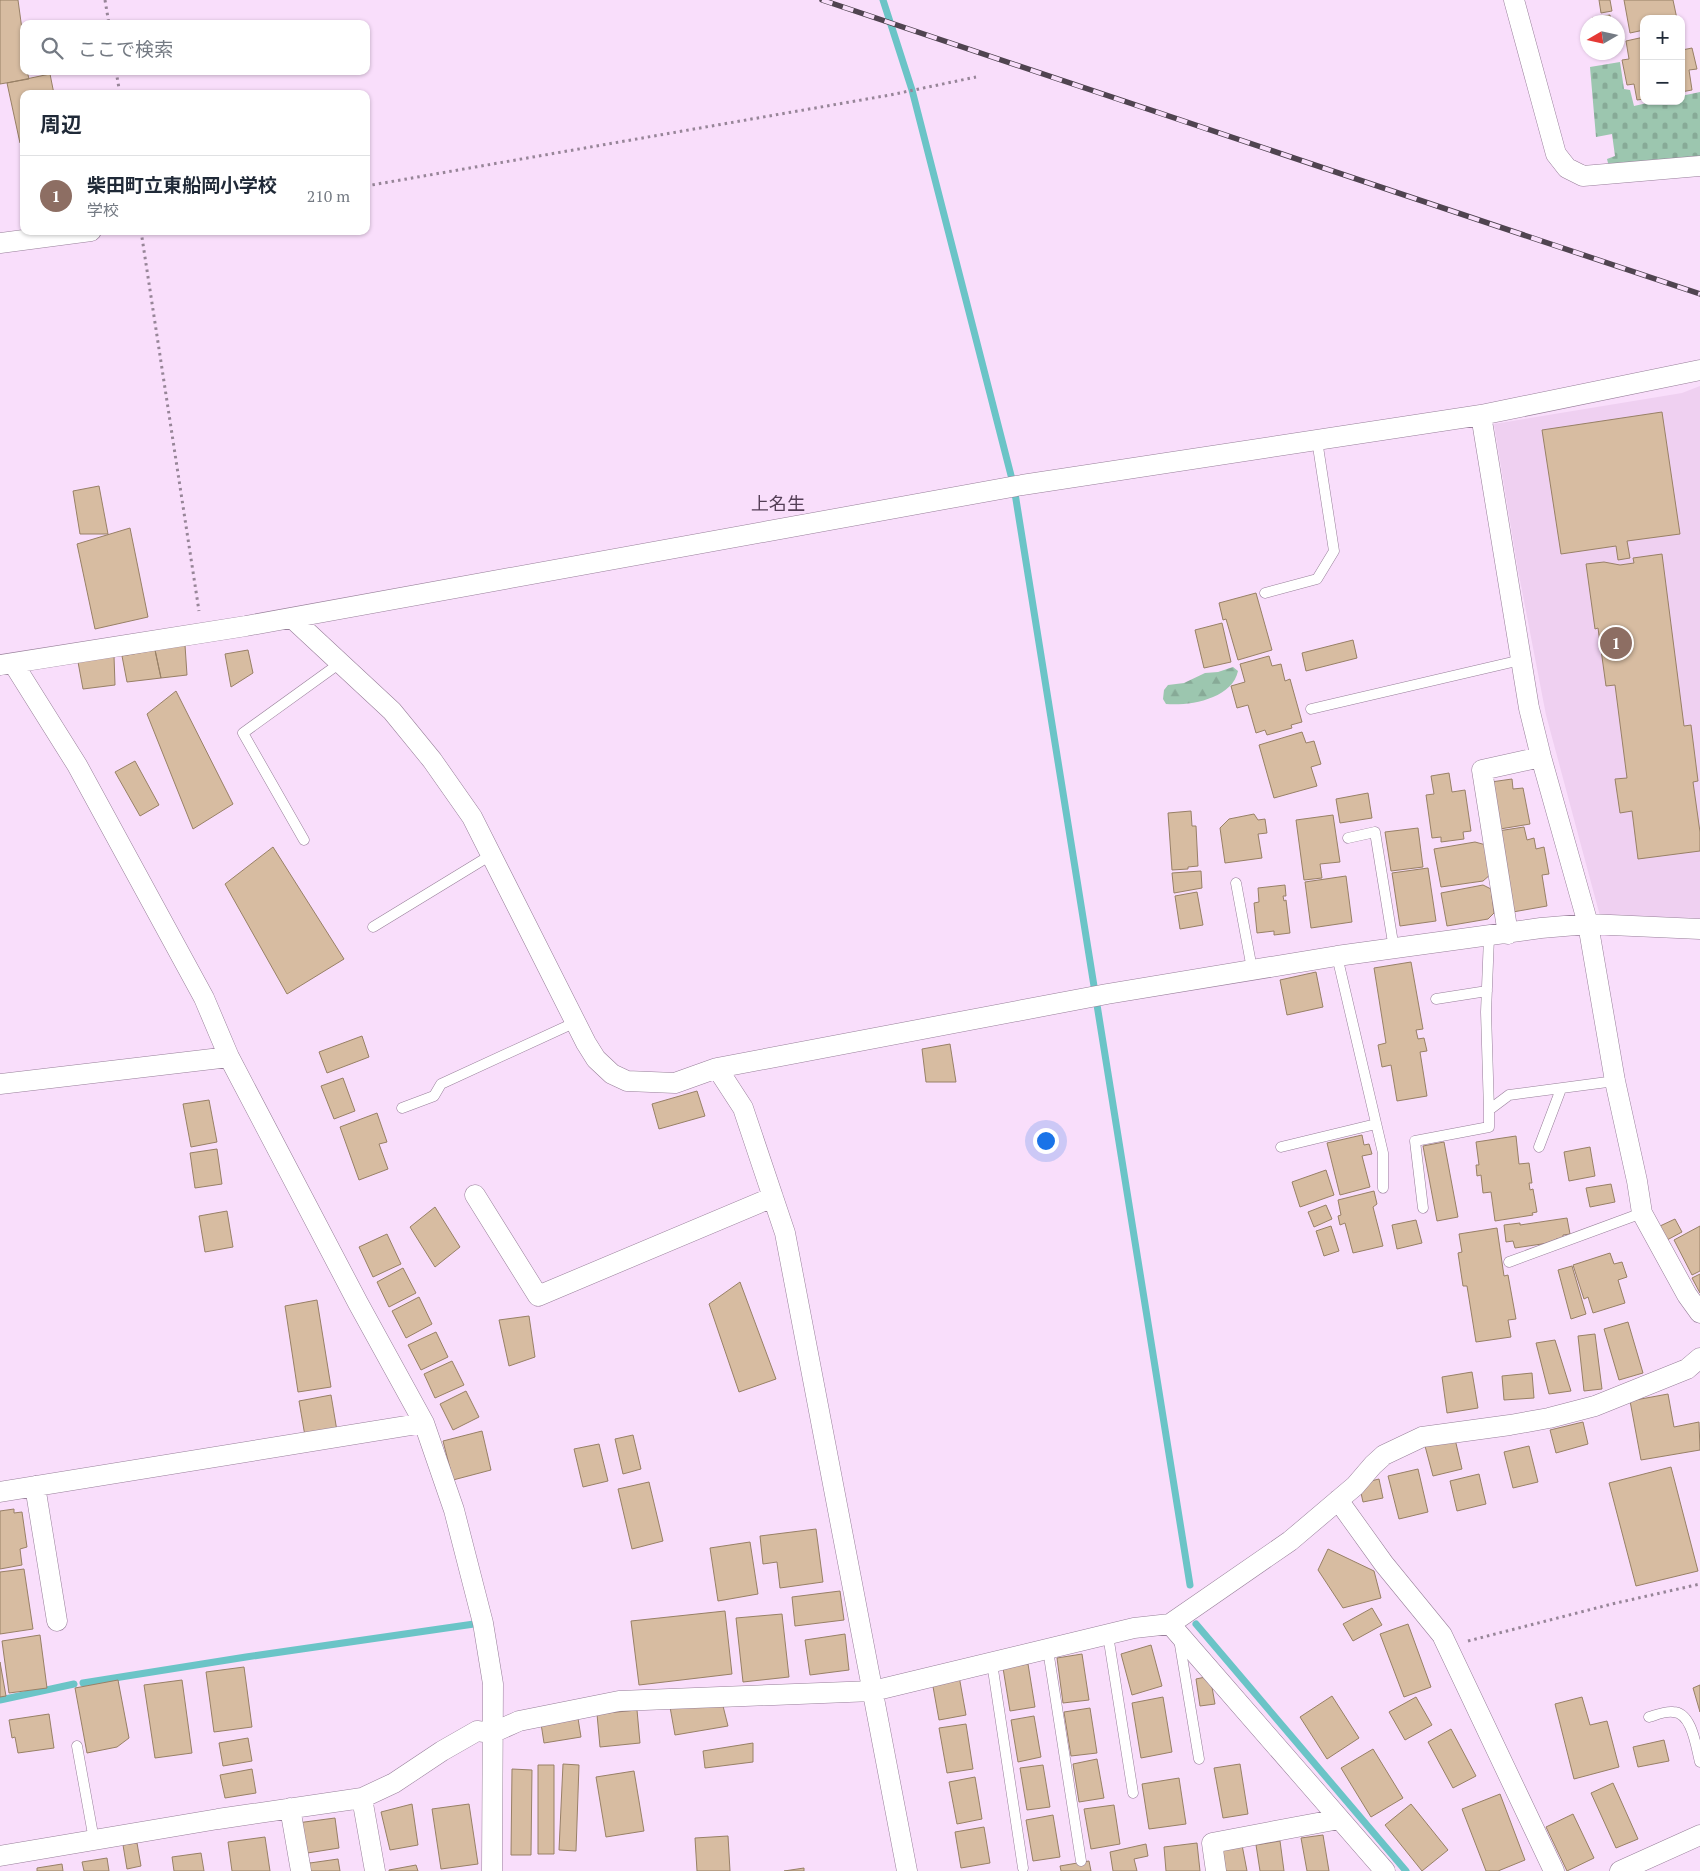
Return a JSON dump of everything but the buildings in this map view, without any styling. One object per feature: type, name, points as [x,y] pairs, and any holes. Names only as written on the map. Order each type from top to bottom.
[{"type":"street","points":[[1514,0],[1556,154],[1567,168],[1583,176],[1700,166]]},
{"type":"street","points":[[0,243],[61,235]]},
{"type":"street","points":[[492,1871],[493,1684],[483,1623],[454,1510],[424,1423],[358,1303],[230,1056],[204,998],[82,774],[6,664],[203,634],[1022,485],[1481,415],[1700,370]]},
{"type":"street","points":[[1481,415],[1529,708],[1588,924],[1615,1081],[1637,1181],[1642,1213],[1687,1295],[1700,1313]]},
{"type":"street","points":[[292,618],[392,711],[432,760],[472,817],[596,1059],[612,1074],[627,1081],[675,1083],[717,1068],[1098,996],[1337,956],[1541,928],[1588,924],[1700,929]]},
{"type":"street","points":[[1499,935],[1482,770],[1541,757]]},
{"type":"street","points":[[0,1084],[230,1056]]},
{"type":"street","points":[[717,1068],[743,1108],[785,1234],[907,1871]]},
{"type":"street","points":[[474,1194],[538,1296],[773,1197]]},
{"type":"street","points":[[0,1856],[290,1808],[362,1798],[394,1783],[442,1751],[477,1731],[492,1733],[519,1721],[619,1701],[873,1691],[1134,1628],[1174,1629],[1290,1541],[1355,1486],[1373,1465],[1384,1456],[1422,1437],[1510,1425],[1549,1418],[1595,1406],[1687,1369],[1700,1358]]},
{"type":"street","points":[[0,1492],[424,1423]]},
{"type":"street","points":[[35,1486],[58,1621]]},
{"type":"street","points":[[1338,1500],[1384,1564],[1442,1635],[1554,1871]]},
{"type":"street","points":[[1174,1629],[1384,1871]]},
{"type":"street","points":[[362,1798],[375,1871]]},
{"type":"street","points":[[290,1808],[301,1871]]},
{"type":"street","points":[[1216,1871],[1212,1843],[1339,1819]]},
{"type":"street","points":[[1620,1871],[1700,1835]]},
{"type":"lane","points":[[1265,593],[1317,579],[1334,551],[1316,440]]},
{"type":"lane","points":[[1310,709],[1521,660]]},
{"type":"lane","points":[[304,840],[243,733],[340,663]]},
{"type":"lane","points":[[1348,838],[1375,832],[1394,949]]},
{"type":"lane","points":[[373,927],[491,855]]},
{"type":"lane","points":[[1236,884],[1252,969]]},
{"type":"lane","points":[[1423,1208],[1415,1141],[1489,1127],[1487,991],[1499,935]]},
{"type":"lane","points":[[1337,956],[1383,1153],[1383,1188]]},
{"type":"lane","points":[[1436,999],[1487,991]]},
{"type":"lane","points":[[402,1108],[434,1096],[441,1084],[576,1022]]},
{"type":"lane","points":[[1489,1110],[1509,1095],[1615,1081]]},
{"type":"lane","points":[[1539,1147],[1561,1089]]},
{"type":"lane","points":[[1281,1147],[1376,1124]]},
{"type":"lane","points":[[1509,1262],[1642,1213]]},
{"type":"lane","points":[[1174,1629],[1199,1758]]},
{"type":"lane","points":[[1108,1635],[1133,1793]]},
{"type":"lane","points":[[1048,1650],[1081,1861]]},
{"type":"lane","points":[[992,1663],[1023,1868]]},
{"type":"lane","points":[[1649,1717],[1672,1711],[1682,1714],[1690,1725],[1700,1762]]},
{"type":"lane","points":[[77,1746],[94,1840]]},
{"type":"path","points":[[106,0],[108,20]]},
{"type":"path","points":[[117,75],[119,90]]},
{"type":"path","points":[[370,185],[890,95],[976,77]]},
{"type":"path","points":[[142,235],[203,634]]},
{"type":"path","points":[[1447,1646],[1612,1604],[1700,1584]]},
{"type":"shaded area","points":[[1700,386],[1700,918],[1600,916],[1546,715],[1518,570],[1494,424],[1682,393]]},
{"type":"green space","points":[[1620,62],[1624,89],[1630,90],[1634,106],[1685,105],[1685,95],[1700,92],[1700,159],[1609,167],[1607,159],[1615,156],[1612,134],[1596,137],[1590,67]]},
{"type":"green space","points":[[1233,667],[1238,671],[1234,681],[1228,688],[1209,699],[1187,704],[1166,704],[1163,699],[1164,690],[1168,685],[1184,683],[1205,673],[1218,672]]},
{"type":"waterway","points":[[883,0],[912,90],[1014,487],[1190,1585]]},
{"type":"waterway","points":[[83,1683],[474,1624]]},
{"type":"waterway","points":[[1196,1624],[1406,1871]]},
{"type":"waterway","points":[[0,1700],[74,1684]]},
{"type":"railway","points":[[822,0],[1700,294]]},
{"type":"place","name":"柴田町立東船岡小学校","points":[[1616,643]]},
{"type":"district","name":"上名生","points":[[778,504]]}]
